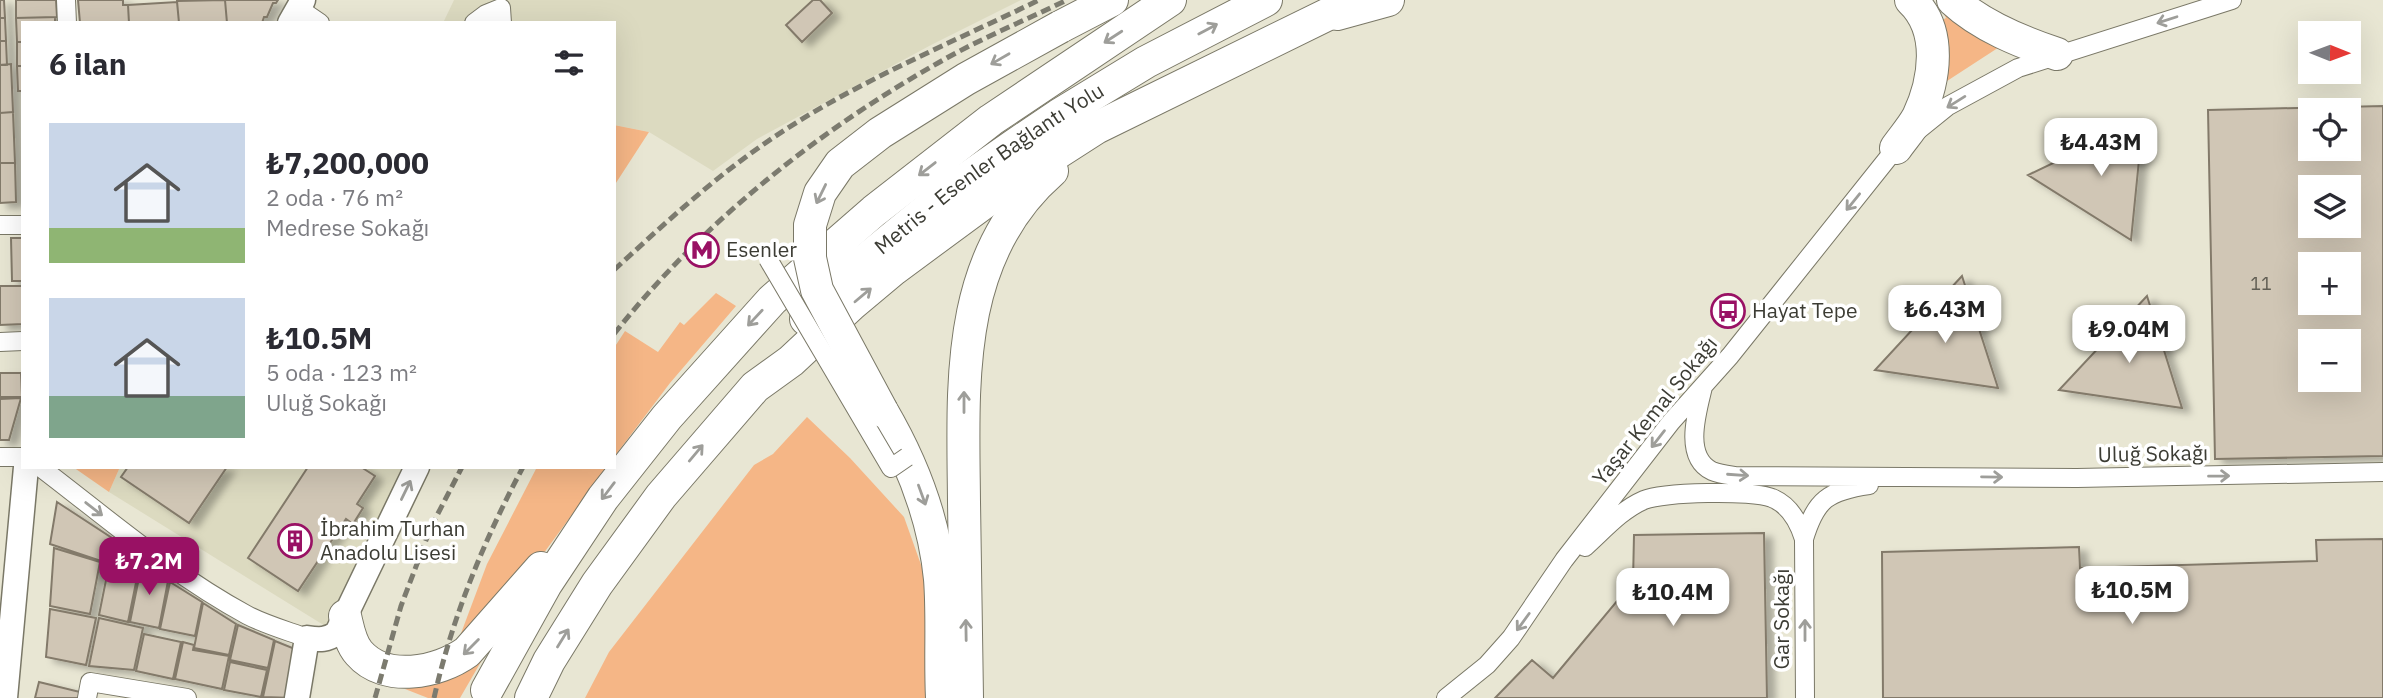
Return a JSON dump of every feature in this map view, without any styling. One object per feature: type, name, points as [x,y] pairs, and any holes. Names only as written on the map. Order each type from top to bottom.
[{"type":"highway","points":[[942,698],[940,580],[930,520],[907,457],[817,290],[810,258],[810,225],[820,193],[841,164],[880,133],[966,79],[1112,0]]},
{"type":"highway","points":[[486,690],[546,584],[584,526],[667,417],[772,300],[874,211],[990,120],[1170,0]]},
{"type":"highway","name":"Metris - Esenler Bağlantı Yolu","points":[[755,387],[807,317],[847,275],[956,186],[1098,91],[1213,26],[1266,0]]},
{"type":"highway","points":[[531,698],[549,661],[597,584],[661,496],[755,387],[791,362],[851,305],[894,269],[1012,182],[1096,128],[1357,0]]},
{"type":"highway","points":[[1309,22],[1388,0]]},
{"type":"highway","points":[[1896,148],[1917,118],[1933,60],[1931,35],[1922,10],[1911,0]]},
{"type":"highway","points":[[1953,0],[1973,16],[2003,32],[2057,54]]},
{"type":"highway","points":[[967,698],[964,390],[968,341],[976,297],[989,255],[1018,208],[1044,178],[1129,112]]},
{"type":"highway","points":[[345,616],[349,634],[358,652],[375,666],[398,671],[416,671],[453,663],[467,652],[550,559],[584,526]]},
{"type":"street","points":[[66,0],[68,21]]},
{"type":"street","name":"Yaşar Kemal Sokağı","points":[[1446,698],[1487,665],[1511,638],[1564,560],[1671,422],[1703,387],[1896,148],[1948,106],[2018,68],[2232,0]]},
{"type":"street","points":[[297,10],[316,21]]},
{"type":"street","points":[[477,21],[486,14],[502,16]]},
{"type":"street","points":[[0,225],[21,225]]},
{"type":"street","points":[[768,259],[891,468],[907,457]]},
{"type":"street","points":[[0,342],[21,341]]},
{"type":"street","points":[[1703,387],[1696,418],[1696,453],[1702,464],[1714,472],[1735,476],[1923,476]]},
{"type":"street","points":[[0,457],[21,457]]},
{"type":"street","points":[[4,693],[8,580],[26,469]]},
{"type":"street","points":[[43,469],[208,591],[249,616],[307,638],[320,640],[337,633],[416,469]]},
{"type":"street","name":"Uluğ Sokağı","points":[[1923,476],[2077,478],[2383,472]]},
{"type":"street","points":[[1804,539],[1811,515],[1822,500],[1833,494],[1863,485],[1923,476]]},
{"type":"street","points":[[1564,560],[1584,548],[1627,509],[1658,495],[1688,493],[1772,498],[1787,508],[1799,523],[1804,539]]},
{"type":"street","name":"Gar Sokağı","points":[[1804,539],[1805,698]]},
{"type":"street","points":[[297,698],[307,638]]},
{"type":"street","points":[[89,690],[187,698]]},
{"type":"shaded area","points":[[454,0],[1021,0],[931,45],[757,139],[713,171],[649,132],[616,125],[616,21],[444,21]]},
{"type":"shaded area","points":[[1950,9],[2007,42],[1947,81],[1945,79],[1949,50],[1942,20]]},
{"type":"shaded area","points":[[616,125],[649,132],[616,183]]},
{"type":"shaded area","points":[[716,293],[736,306],[670,383],[616,454],[616,345],[625,331],[658,352],[680,322],[684,325]]},
{"type":"shaded area","points":[[807,417],[850,458],[904,517],[925,576],[926,698],[585,698],[609,652],[754,465],[773,454]]},
{"type":"shaded area","points":[[76,469],[119,469],[109,492]]},
{"type":"shaded area","points":[[119,469],[405,469],[330,629],[109,492]]},
{"type":"shaded area","points":[[536,469],[606,469],[535,565],[457,644],[487,564]]},
{"type":"shaded area","points":[[504,622],[460,698],[428,698],[405,689],[432,684]]},
{"type":"building","points":[[0,0],[4,0],[5,18],[0,18]]},
{"type":"building","points":[[16,0],[56,0],[57,17],[16,18]]},
{"type":"building","points":[[78,0],[123,0],[123,5],[128,5],[129,21],[80,21]]},
{"type":"building","points":[[225,0],[278,0],[273,3],[263,21],[227,21]]},
{"type":"building","points":[[225,0],[227,21],[179,21],[177,1]]},
{"type":"building","points":[[813,0],[820,0],[832,13],[802,42],[786,25]]},
{"type":"building","points":[[177,2],[179,21],[129,21],[128,5]]},
{"type":"building","points":[[55,17],[55,21],[21,21],[21,42],[17,42],[16,18]]},
{"type":"building","points":[[0,18],[5,18],[6,41],[0,41]]},
{"type":"building","points":[[0,41],[6,41],[7,65],[0,65]]},
{"type":"building","points":[[17,42],[21,42],[21,66],[17,66]]},
{"type":"building","points":[[11,64],[13,112],[0,113],[0,65]]},
{"type":"building","points":[[17,66],[21,66],[21,91],[18,91]]},
{"type":"building","points":[[2383,106],[2383,456],[2215,459],[2208,110],[2298,108],[2298,161],[2361,161],[2361,107]]},
{"type":"building","points":[[13,112],[15,163],[0,163],[0,113]]},
{"type":"building","points":[[2143,120],[2131,240],[2028,175]]},
{"type":"building","points":[[0,163],[15,163],[16,202],[0,203]]},
{"type":"building","points":[[11,238],[21,238],[21,281],[12,281]]},
{"type":"building","points":[[1962,276],[1998,388],[1875,370]]},
{"type":"building","points":[[0,286],[21,286],[21,324],[0,325]]},
{"type":"building","points":[[2147,296],[2182,408],[2059,390]]},
{"type":"building","points":[[0,373],[21,373],[21,397],[0,397]]},
{"type":"building","points":[[21,398],[9,440],[0,440],[0,399]]},
{"type":"building","points":[[127,469],[226,469],[189,523],[121,477]]},
{"type":"building","name":"İbrahim Turhan Anadolu Lisesi","points":[[307,469],[364,469],[375,476],[357,504],[363,508],[353,524],[346,519],[298,591],[248,558]]},
{"type":"building","points":[[57,502],[112,538],[107,563],[50,544]]},
{"type":"building","points":[[1764,533],[1767,698],[1495,698],[1532,660],[1553,678],[1633,582],[1634,535]]},
{"type":"building","points":[[2383,539],[2383,698],[1883,698],[1882,552],[2079,547],[2080,568],[2317,561],[2316,540]]},
{"type":"building","points":[[114,540],[141,558],[128,622],[99,615]]},
{"type":"building","points":[[54,548],[100,562],[90,614],[50,606]]},
{"type":"building","points":[[143,558],[168,581],[159,628],[130,622]]},
{"type":"building","points":[[170,582],[202,602],[195,636],[160,629]]},
{"type":"building","points":[[203,603],[236,624],[229,655],[194,648]]},
{"type":"building","points":[[50,609],[96,618],[86,665],[46,657]]},
{"type":"building","points":[[99,618],[143,628],[134,670],[89,666]]},
{"type":"building","points":[[238,625],[274,640],[268,668],[230,660]]},
{"type":"building","points":[[144,634],[181,642],[173,679],[136,671]]},
{"type":"building","points":[[275,641],[305,653],[295,698],[263,697]]},
{"type":"building","points":[[183,642],[194,645],[193,650],[229,656],[222,689],[175,679]]},
{"type":"building","points":[[230,662],[267,670],[261,697],[224,690]]},
{"type":"building","points":[[39,682],[84,693],[83,698],[35,698]]},
{"type":"railway","points":[[616,268],[722,175],[793,124],[897,68],[1039,0]]},
{"type":"railway","points":[[616,332],[684,255],[763,183],[805,150],[848,119],[938,63],[1067,0]]},
{"type":"railway","points":[[375,698],[401,606],[431,527],[461,469]]},
{"type":"railway","points":[[434,698],[450,638],[471,580],[522,469]]},
{"type":"place","name":"Esenler","points":[[702,250]]},
{"type":"place","name":"Hayat Tepe","points":[[1728,311]]},
{"type":"place","name":"İbrahim Turhan Anadolu Lisesi","points":[[295,541]]}]
